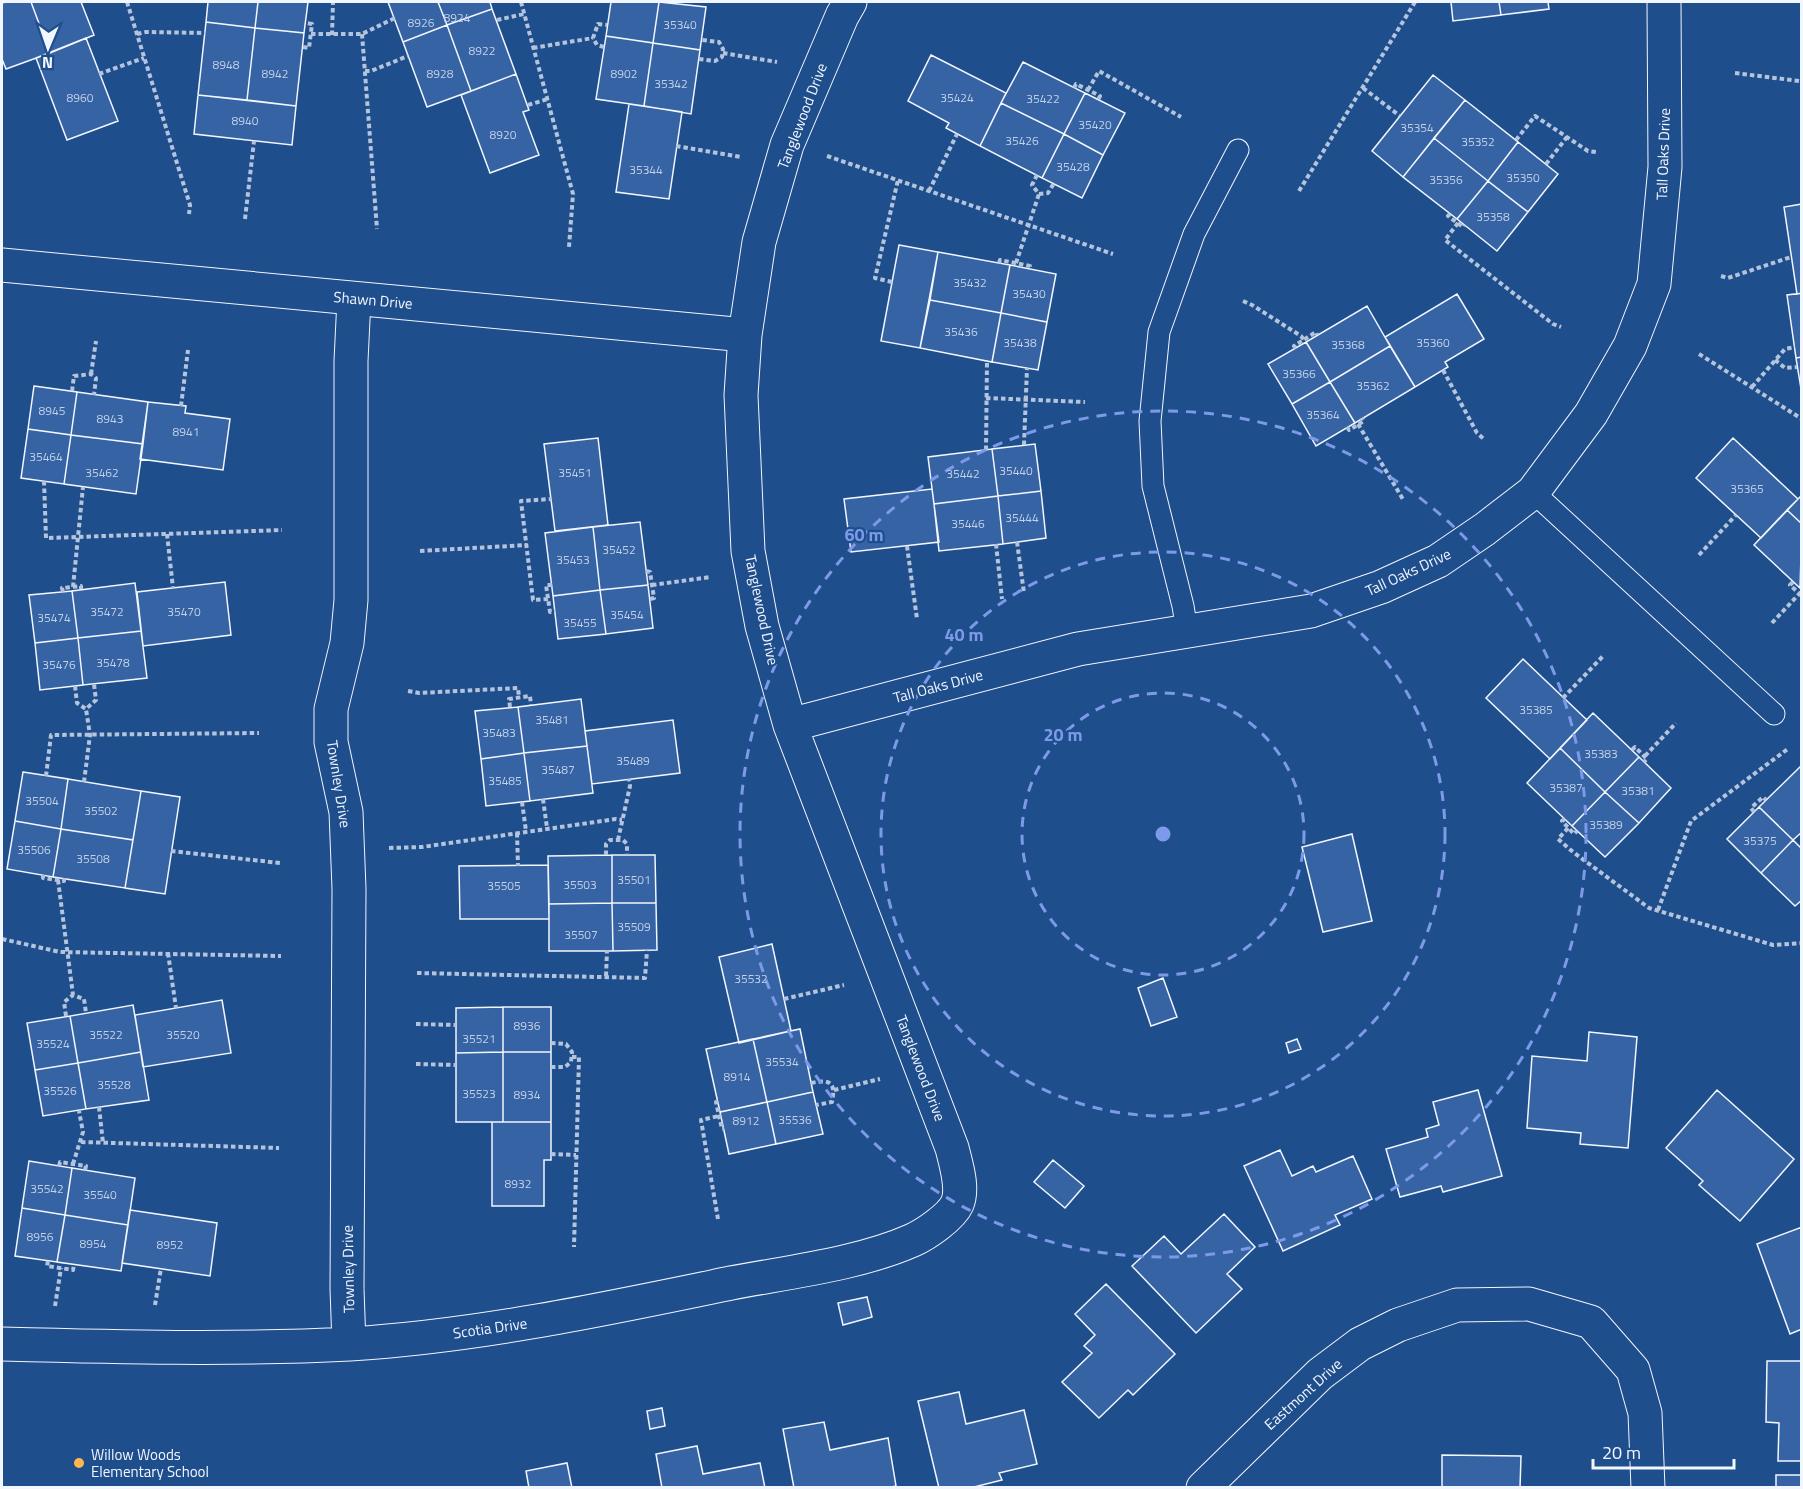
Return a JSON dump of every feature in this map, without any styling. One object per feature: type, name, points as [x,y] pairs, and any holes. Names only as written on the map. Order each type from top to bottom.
[{"type":"street","name":"Tanglewood Drive","points":[[850,2],[787,145],[759,242],[745,335],[741,395],[748,551],[762,626],[790,725],[952,1148],[960,1178],[957,1204]]},
{"type":"street","name":"Tall Oaks Drive","points":[[790,725],[1078,649],[1311,611],[1381,587],[1438,561],[1533,492],[1591,414],[1629,346],[1654,284],[1665,167],[1664,2]]},
{"type":"street","name":"Shawn Drive","points":[[2,265],[745,335]]},
{"type":"street","name":"Townley Drive","points":[[350,1344],[347,1289],[348,889],[346,812],[331,742],[331,709],[347,642],[351,600],[351,361],[354,298]]},
{"type":"street","name":"Scotia Drive","points":[[2,1344],[171,1348],[350,1344],[490,1329],[583,1313],[861,1257],[914,1239],[941,1222],[957,1204]]},
{"type":"street","name":"Eastmont Drive","points":[[1203,1488],[1320,1374],[1360,1344],[1398,1325],[1457,1305],[1517,1304],[1529,1304],[1591,1322],[1633,1370],[1645,1413],[1648,1488]]},
{"type":"lane","points":[[1186,631],[1183,606],[1153,486],[1150,421],[1159,332],[1194,234],[1238,150]]},
{"type":"lane","points":[[1533,492],[1774,714]]},
{"type":"path","points":[[127,2],[190,205],[189,214]]},
{"type":"path","points":[[332,35],[333,2]]},
{"type":"path","points":[[521,2],[573,194],[569,247]]},
{"type":"path","points":[[1299,191],[1415,2]]},
{"type":"path","points":[[496,20],[524,14]]},
{"type":"path","points":[[310,34],[362,34],[394,18]]},
{"type":"path","points":[[303,47],[309,48],[312,24],[306,23]]},
{"type":"path","points":[[604,47],[597,45],[593,38],[598,24],[607,25]]},
{"type":"path","points":[[137,34],[146,32],[205,33]]},
{"type":"path","points":[[362,34],[377,229]]},
{"type":"path","points":[[533,48],[593,38]]},
{"type":"path","points":[[699,59],[715,61],[722,57],[723,53],[719,42],[702,40]]},
{"type":"path","points":[[723,53],[783,63]]},
{"type":"path","points":[[365,71],[371,71],[408,56]]},
{"type":"path","points":[[99,74],[144,58]]},
{"type":"path","points":[[1088,90],[1099,71],[1181,117]]},
{"type":"path","points":[[1735,73],[1799,81]]},
{"type":"path","points":[[1074,88],[1076,84],[1100,96],[1098,99]]},
{"type":"path","points":[[1363,88],[1400,116]]},
{"type":"path","points":[[528,105],[548,99]]},
{"type":"path","points":[[1516,140],[1535,116],[1588,151],[1596,152]]},
{"type":"path","points":[[929,191],[957,134]]},
{"type":"path","points":[[1546,164],[1567,137]]},
{"type":"path","points":[[245,219],[254,141]]},
{"type":"path","points":[[676,146],[747,159]]},
{"type":"path","points":[[824,155],[1113,254]]},
{"type":"path","points":[[1037,175],[1032,185],[1040,194]]},
{"type":"path","points":[[892,282],[875,278],[898,180]]},
{"type":"path","points":[[1040,194],[1048,193],[1054,183]]},
{"type":"path","points":[[1016,263],[1040,194]]},
{"type":"path","points":[[1450,214],[1448,216],[1463,228],[1464,225]]},
{"type":"path","points":[[1458,223],[1445,240],[1553,324],[1561,327]]},
{"type":"path","points":[[1721,276],[1728,278],[1791,257]]},
{"type":"path","points":[[999,263],[1000,260],[1016,263],[1030,266],[1030,269]]},
{"type":"path","points":[[1243,301],[1304,340]]},
{"type":"path","points":[[1296,348],[1294,345],[1316,332],[1317,334]]},
{"type":"path","points":[[91,374],[96,341]]},
{"type":"path","points":[[1752,387],[1785,348],[1795,347]]},
{"type":"path","points":[[181,406],[188,350]]},
{"type":"path","points":[[1699,354],[1802,419]]},
{"type":"path","points":[[1774,360],[1785,368],[1797,367]]},
{"type":"path","points":[[986,450],[987,361]]},
{"type":"path","points":[[1024,445],[1027,368]]},
{"type":"path","points":[[1443,370],[1477,433],[1485,440]]},
{"type":"path","points":[[72,392],[74,376],[91,374],[96,378],[94,394]]},
{"type":"path","points":[[986,398],[1085,402]]},
{"type":"path","points":[[1347,427],[1349,430],[1364,421],[1362,418]]},
{"type":"path","points":[[1358,424],[1404,501]]},
{"type":"path","points":[[44,481],[46,538],[282,531]]},
{"type":"path","points":[[73,587],[82,487]]},
{"type":"path","points":[[548,599],[533,600],[522,501],[551,499]]},
{"type":"path","points":[[1699,555],[1736,515]]},
{"type":"path","points":[[167,534],[173,588]]},
{"type":"path","points":[[1017,542],[1024,593]]},
{"type":"path","points":[[996,544],[1002,599]]},
{"type":"path","points":[[420,551],[527,545]]},
{"type":"path","points":[[907,546],[917,619]]},
{"type":"path","points":[[646,572],[650,572],[654,598],[650,599]]},
{"type":"path","points":[[652,585],[716,576]]},
{"type":"path","points":[[1772,623],[1800,595],[1790,585],[1793,582]]},
{"type":"path","points":[[552,585],[546,585],[550,612],[555,611]]},
{"type":"path","points":[[63,592],[62,588],[81,586],[81,589]]},
{"type":"path","points":[[1563,698],[1604,655]]},
{"type":"path","points":[[86,709],[96,700],[94,684]]},
{"type":"path","points":[[75,686],[77,703],[86,709],[90,735],[84,782]]},
{"type":"path","points":[[408,691],[419,693],[518,688],[519,697]]},
{"type":"path","points":[[510,707],[509,699],[519,697],[530,696],[531,705]]},
{"type":"path","points":[[1632,750],[1635,747],[1644,759],[1676,723]]},
{"type":"path","points":[[46,776],[51,735],[260,733]]},
{"type":"path","points":[[1658,910],[1691,821],[1793,745]]},
{"type":"path","points":[[618,840],[630,786],[629,779]]},
{"type":"path","points":[[1754,812],[1751,808],[1763,797],[1766,800]]},
{"type":"path","points":[[543,799],[547,828]]},
{"type":"path","points":[[522,802],[526,831]]},
{"type":"path","points":[[1565,819],[1562,821],[1568,828],[1574,834],[1577,831]]},
{"type":"path","points":[[383,849],[422,847],[547,828],[622,820]]},
{"type":"path","points":[[1568,828],[1558,838],[1649,908],[1773,945],[1802,943]]},
{"type":"path","points":[[518,833],[518,866]]},
{"type":"path","points":[[606,855],[606,844],[610,840],[623,840],[627,844],[627,855]]},
{"type":"path","points":[[171,851],[280,863]]},
{"type":"path","points":[[43,875],[43,878],[64,881],[64,878]]},
{"type":"path","points":[[58,880],[73,995]]},
{"type":"path","points":[[2,939],[60,952],[67,950],[281,956]]},
{"type":"path","points":[[606,976],[607,950]]},
{"type":"path","points":[[417,973],[645,978],[647,950]]},
{"type":"path","points":[[168,953],[176,1008]]},
{"type":"path","points":[[783,999],[851,983]]},
{"type":"path","points":[[73,995],[84,999],[86,1013]]},
{"type":"path","points":[[66,1016],[64,1002],[73,995]]},
{"type":"path","points":[[416,1024],[456,1025]]},
{"type":"path","points":[[551,1043],[566,1044],[572,1052],[572,1062],[565,1067],[551,1067]]},
{"type":"path","points":[[572,1057],[579,1057],[574,1247]]},
{"type":"path","points":[[416,1064],[456,1065]]},
{"type":"path","points":[[834,1090],[885,1078]]},
{"type":"path","points":[[811,1083],[828,1082],[833,1085],[832,1102],[816,1105]]},
{"type":"path","points":[[718,1102],[716,1102],[718,1116],[722,1129],[724,1128]]},
{"type":"path","points":[[99,1107],[103,1143]]},
{"type":"path","points":[[73,1164],[83,1132],[79,1111]]},
{"type":"path","points":[[718,1116],[701,1120],[718,1219]]},
{"type":"path","points":[[81,1142],[279,1148]]},
{"type":"path","points":[[551,1154],[576,1155]]},
{"type":"path","points":[[59,1166],[60,1162],[86,1166],[85,1170]]},
{"type":"path","points":[[48,1261],[47,1266],[73,1270],[74,1265]]},
{"type":"path","points":[[54,1315],[60,1268]]},
{"type":"path","points":[[154,1309],[161,1268]]},
{"type":"building","points":[[31,2],[50,53],[6,69],[2,59],[2,3]]},
{"type":"building","points":[[31,2],[81,2],[94,35],[50,53]]},
{"type":"building","points":[[208,2],[258,2],[255,28],[206,22]]},
{"type":"building","points":[[258,2],[308,2],[304,33],[255,28]]},
{"type":"building","points":[[388,2],[438,2],[447,25],[403,42]]},
{"type":"building","points":[[438,2],[490,2],[492,9],[447,25]]},
{"type":"building","points":[[611,2],[659,2],[653,43],[606,36]]},
{"type":"building","points":[[659,2],[706,7],[700,50],[653,43]]},
{"type":"building","points":[[1451,2],[1499,2],[1501,15],[1453,21]]},
{"type":"building","points":[[1499,2],[1548,2],[1549,9],[1501,15]]},
{"type":"building","points":[[492,9],[516,74],[471,91],[447,25]]},
{"type":"building","points":[[206,22],[255,28],[247,100],[198,95]]},
{"type":"building","points":[[447,25],[471,91],[427,107],[403,42]]},
{"type":"building","points":[[255,28],[304,33],[296,106],[247,100]]},
{"type":"building","points":[[606,36],[653,43],[644,106],[596,99]]},
{"type":"building","points":[[86,38],[118,121],[67,140],[36,58]]},
{"type":"building","points":[[653,43],[700,50],[691,114],[644,106]]},
{"type":"building","points":[[931,55],[1006,93],[980,146],[946,128],[949,123],[908,101]]},
{"type":"building","points":[[1023,62],[1085,93],[1064,134],[1001,103]]},
{"type":"building","points":[[516,74],[529,110],[523,112],[539,155],[490,173],[461,95]]},
{"type":"building","points":[[1433,75],[1465,100],[1403,177],[1372,151]]},
{"type":"building","points":[[1085,93],[1125,113],[1103,155],[1064,134]]},
{"type":"building","points":[[198,95],[296,106],[292,145],[194,134]]},
{"type":"building","points":[[1465,100],[1518,142],[1488,181],[1434,138]]},
{"type":"building","points":[[1001,103],[1064,134],[1042,178],[980,146]]},
{"type":"building","points":[[629,104],[682,112],[669,199],[616,192]]},
{"type":"building","points":[[1064,134],[1103,155],[1082,198],[1042,178]]},
{"type":"building","points":[[1434,138],[1488,181],[1457,219],[1403,177]]},
{"type":"building","points":[[1518,142],[1558,174],[1528,212],[1488,181]]},
{"type":"building","points":[[1488,181],[1528,212],[1497,251],[1457,219]]},
{"type":"building","points":[[1802,204],[1802,293],[1797,294],[1784,207]]},
{"type":"building","points":[[899,245],[938,252],[920,348],[881,341]]},
{"type":"building","points":[[938,252],[1010,265],[1001,313],[930,300]]},
{"type":"building","points":[[1010,265],[1056,274],[1047,322],[1001,313]]},
{"type":"building","points":[[1802,293],[1802,357],[1796,358],[1787,295]]},
{"type":"building","points":[[1457,294],[1484,339],[1445,362],[1448,367],[1415,387],[1385,337]]},
{"type":"building","points":[[930,300],[1001,313],[992,362],[920,348]]},
{"type":"building","points":[[1367,306],[1390,346],[1330,382],[1306,342]]},
{"type":"building","points":[[1001,313],[1047,322],[1038,370],[992,362]]},
{"type":"building","points":[[1306,342],[1330,382],[1292,404],[1268,364]]},
{"type":"building","points":[[1390,346],[1415,387],[1355,423],[1330,382]]},
{"type":"building","points":[[1802,357],[1802,395],[1796,358]]},
{"type":"building","points":[[1330,382],[1355,423],[1316,446],[1292,404]]},
{"type":"building","points":[[34,386],[77,392],[71,435],[28,429]]},
{"type":"building","points":[[77,392],[148,402],[143,444],[71,435]]},
{"type":"building","points":[[148,402],[186,406],[185,413],[230,419],[223,470],[140,459]]},
{"type":"building","points":[[28,429],[71,435],[64,484],[21,478]]},
{"type":"building","points":[[71,435],[143,444],[136,494],[64,484]]},
{"type":"building","points":[[598,438],[608,525],[555,531],[544,444]]},
{"type":"building","points":[[1733,438],[1798,499],[1761,538],[1696,478]]},
{"type":"building","points":[[1035,444],[1041,491],[998,496],[992,449]]},
{"type":"building","points":[[992,449],[998,496],[934,504],[928,457]]},
{"type":"building","points":[[932,489],[939,542],[851,552],[844,499]]},
{"type":"building","points":[[1041,491],[1046,538],[1003,544],[998,496]]},
{"type":"building","points":[[1802,495],[1802,524],[1787,510]]},
{"type":"building","points":[[998,496],[1003,544],[939,551],[934,504]]},
{"type":"building","points":[[1787,510],[1802,524],[1800,588],[1754,545]]},
{"type":"building","points":[[640,522],[648,585],[600,590],[593,527]]},
{"type":"building","points":[[593,527],[600,590],[553,596],[545,533]]},
{"type":"building","points":[[225,582],[231,635],[143,646],[137,592]]},
{"type":"building","points":[[135,583],[141,631],[78,638],[72,591]]},
{"type":"building","points":[[648,585],[653,628],[606,634],[600,590]]},
{"type":"building","points":[[600,590],[606,634],[558,639],[553,596]]},
{"type":"building","points":[[72,591],[78,638],[35,643],[29,595]]},
{"type":"building","points":[[141,631],[147,678],[83,685],[78,638]]},
{"type":"building","points":[[78,638],[83,685],[40,690],[35,643]]},
{"type":"building","points":[[1523,659],[1587,720],[1550,759],[1486,698]]},
{"type":"building","points":[[581,699],[587,746],[524,753],[518,707]]},
{"type":"building","points":[[518,707],[524,753],[481,759],[475,711]]},
{"type":"building","points":[[1593,713],[1639,757],[1605,792],[1560,748]]},
{"type":"building","points":[[673,720],[680,773],[592,784],[585,731]]},
{"type":"building","points":[[587,746],[593,793],[530,801],[524,753]]},
{"type":"building","points":[[1560,748],[1605,792],[1572,826],[1527,783]]},
{"type":"building","points":[[524,753],[530,801],[486,806],[481,759]]},
{"type":"building","points":[[1639,757],[1671,788],[1639,823],[1605,792]]},
{"type":"building","points":[[1802,765],[1802,832],[1793,840],[1759,807]]},
{"type":"building","points":[[23,772],[68,779],[61,829],[15,821]]},
{"type":"building","points":[[68,779],[141,791],[133,840],[61,829]]},
{"type":"building","points":[[141,791],[180,797],[165,894],[125,888]]},
{"type":"building","points":[[1605,792],[1639,823],[1605,857],[1572,826]]},
{"type":"building","points":[[1759,807],[1793,840],[1761,873],[1727,839]]},
{"type":"building","points":[[15,821],[61,829],[53,877],[7,869]]},
{"type":"building","points":[[61,829],[133,840],[125,888],[53,877]]},
{"type":"building","points":[[1352,834],[1372,921],[1323,932],[1302,847]]},
{"type":"building","points":[[1793,840],[1802,849],[1802,900],[1795,906],[1761,873]]},
{"type":"building","points":[[612,855],[612,903],[549,904],[548,856]]},
{"type":"building","points":[[612,855],[655,855],[656,903],[612,903]]},
{"type":"building","points":[[548,865],[549,919],[460,919],[459,866]]},
{"type":"building","points":[[612,903],[656,903],[657,950],[613,951]]},
{"type":"building","points":[[612,903],[613,951],[549,951],[549,904]]},
{"type":"building","points":[[772,944],[791,1031],[739,1043],[719,957]]},
{"type":"building","points":[[1163,978],[1177,1017],[1151,1026],[1138,988]]},
{"type":"building","points":[[222,1000],[231,1053],[143,1067],[135,1015]]},
{"type":"building","points":[[133,1005],[141,1052],[78,1063],[70,1016]]},
{"type":"building","points":[[503,1007],[551,1007],[551,1052],[503,1052]]},
{"type":"building","points":[[503,1007],[503,1052],[456,1053],[456,1008]]},
{"type":"building","points":[[70,1016],[78,1063],[35,1070],[27,1023]]},
{"type":"building","points":[[800,1029],[813,1092],[767,1102],[753,1039]]},
{"type":"building","points":[[1589,1032],[1637,1037],[1628,1148],[1580,1144],[1581,1133],[1527,1128],[1532,1056],[1587,1061]]},
{"type":"building","points":[[753,1039],[767,1102],[720,1112],[706,1049]]},
{"type":"building","points":[[1297,1039],[1301,1049],[1289,1053],[1286,1043]]},
{"type":"building","points":[[141,1052],[149,1100],[86,1109],[78,1063]]},
{"type":"building","points":[[503,1052],[503,1122],[456,1122],[456,1053]]},
{"type":"building","points":[[503,1052],[551,1052],[551,1122],[503,1122]]},
{"type":"building","points":[[78,1063],[86,1109],[43,1116],[35,1070]]},
{"type":"building","points":[[1478,1090],[1502,1176],[1443,1192],[1441,1186],[1400,1197],[1386,1149],[1428,1137],[1426,1129],[1439,1125],[1433,1102]]},
{"type":"building","points":[[1717,1090],[1794,1159],[1740,1221],[1699,1185],[1703,1181],[1666,1148]]},
{"type":"building","points":[[813,1092],[823,1134],[776,1144],[767,1102]]},
{"type":"building","points":[[767,1102],[776,1144],[729,1154],[720,1112]]},
{"type":"building","points":[[492,1122],[551,1122],[551,1160],[544,1160],[544,1206],[492,1206]]},
{"type":"building","points":[[1280,1150],[1292,1176],[1313,1166],[1316,1172],[1353,1156],[1372,1199],[1335,1215],[1340,1225],[1283,1251],[1244,1166]]},
{"type":"building","points":[[1053,1160],[1084,1186],[1065,1208],[1034,1182]]},
{"type":"building","points":[[29,1161],[72,1168],[65,1215],[22,1208]]},
{"type":"building","points":[[72,1168],[135,1178],[128,1225],[65,1215]]},
{"type":"building","points":[[22,1208],[65,1215],[57,1262],[15,1256]]},
{"type":"building","points":[[130,1210],[217,1223],[210,1276],[122,1263]]},
{"type":"building","points":[[1224,1214],[1255,1247],[1227,1274],[1242,1289],[1196,1333],[1132,1266],[1164,1236],[1181,1254]]},
{"type":"building","points":[[65,1215],[128,1225],[121,1271],[57,1262]]},
{"type":"building","points":[[1802,1227],[1802,1329],[1790,1334],[1757,1244]]},
{"type":"building","points":[[1106,1284],[1175,1354],[1133,1395],[1128,1390],[1099,1418],[1062,1382],[1092,1353],[1084,1346],[1095,1335],[1075,1314]]},
{"type":"building","points":[[867,1297],[872,1317],[843,1325],[838,1303]]},
{"type":"building","points":[[1767,1361],[1802,1361],[1802,1461],[1778,1461],[1779,1423],[1766,1422]]},
{"type":"building","points":[[959,1392],[966,1424],[1024,1410],[1037,1464],[999,1473],[1002,1480],[970,1488],[939,1488],[918,1401]]},
{"type":"building","points":[[662,1408],[665,1426],[650,1429],[647,1411]]},
{"type":"building","points":[[824,1422],[830,1450],[888,1438],[896,1486],[887,1488],[794,1488],[783,1429]]},
{"type":"building","points":[[697,1446],[703,1474],[760,1463],[765,1488],[662,1488],[656,1454]]},
{"type":"building","points":[[1442,1455],[1521,1456],[1520,1488],[1442,1488]]},
{"type":"building","points":[[567,1463],[572,1488],[529,1488],[526,1471]]},
{"type":"building","points":[[1776,1475],[1802,1475],[1802,1488],[1776,1488]]},
{"type":"place","name":"Willow Woods Elementary School","points":[[79,1463]]}]
